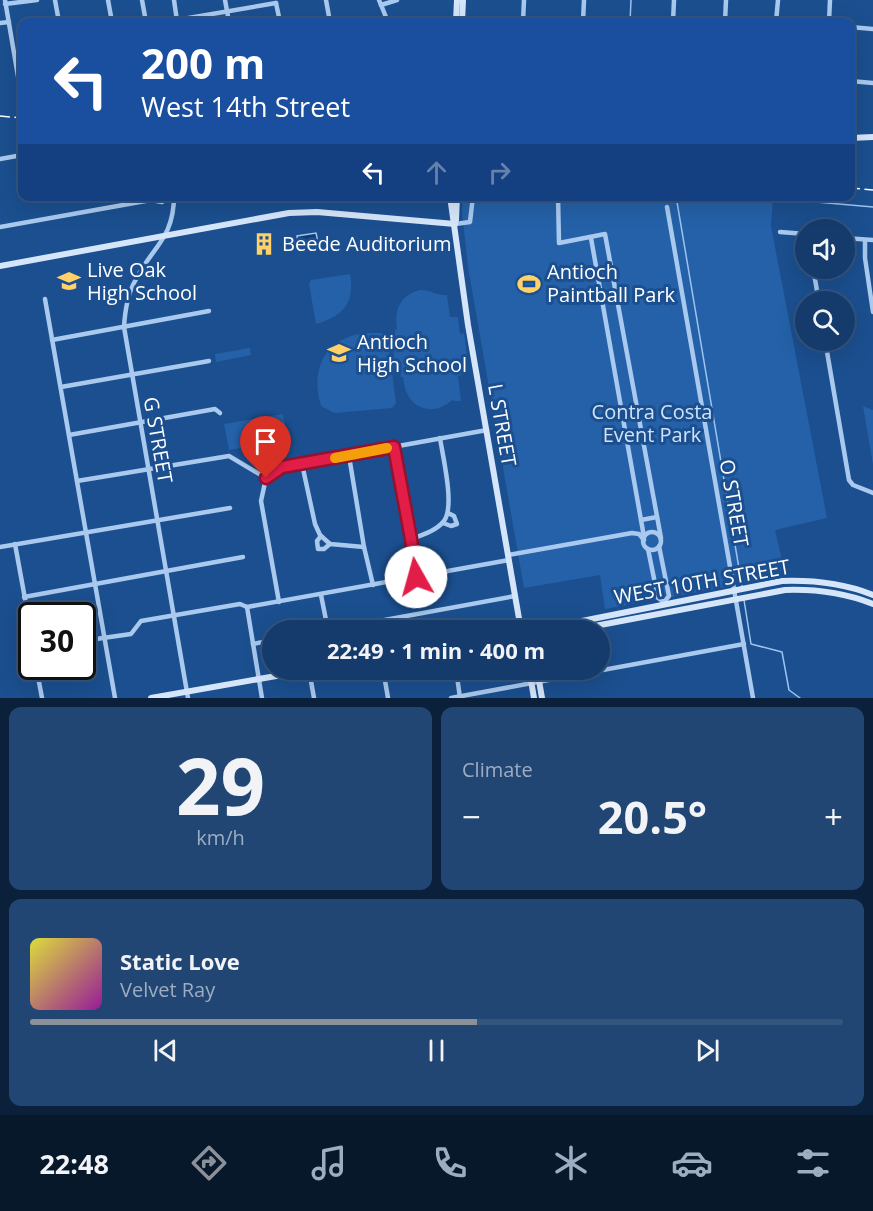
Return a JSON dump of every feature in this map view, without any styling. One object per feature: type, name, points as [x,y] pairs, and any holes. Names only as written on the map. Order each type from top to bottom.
[{"type":"main road","points":[[456,18],[457,0]]},
{"type":"main road","points":[[462,18],[463,0]]},
{"type":"main road","points":[[855,138],[873,137]]},
{"type":"main road","name":"L STREET","points":[[450,201],[468,325],[519,620]]},
{"type":"main road","name":"L STREET","points":[[455,224],[457,201]]},
{"type":"main road","points":[[0,266],[304,212],[455,224]]},
{"type":"main road","name":"WEST 10TH STREET","points":[[584,620],[771,583],[809,580],[851,586],[873,595]]},
{"type":"main road","name":"WEST 10TH STREET","points":[[610,623],[767,592],[807,589],[843,595],[873,604]]},
{"type":"main road","points":[[151,698],[188,695],[262,679]]},
{"type":"main road","points":[[531,680],[534,698]]},
{"type":"main road","points":[[540,682],[542,698]]},
{"type":"street","points":[[18,76],[5,2],[37,0]]},
{"type":"street","points":[[55,0],[58,18]]},
{"type":"street","points":[[108,0],[111,18]]},
{"type":"street","points":[[142,0],[145,18]]},
{"type":"street","points":[[174,0],[177,18]]},
{"type":"street","points":[[225,0],[228,18]]},
{"type":"street","points":[[326,0],[329,18]]},
{"type":"street","points":[[386,18],[380,2],[398,0]]},
{"type":"street","points":[[523,18],[524,0]]},
{"type":"street","points":[[583,18],[584,0]]},
{"type":"street","points":[[673,18],[674,0]]},
{"type":"street","points":[[724,18],[726,0]]},
{"type":"street","points":[[776,18],[778,0]]},
{"type":"street","points":[[828,18],[830,0]]},
{"type":"street","points":[[193,18],[276,2],[279,18]]},
{"type":"street","points":[[0,24],[9,22]]},
{"type":"street","points":[[855,28],[873,30]]},
{"type":"street","points":[[855,81],[873,83]]},
{"type":"street","points":[[0,159],[18,156]]},
{"type":"street","points":[[0,227],[144,201]]},
{"type":"street","name":"G STREET","points":[[174,201],[173,214],[165,236],[135,281],[128,301],[124,327],[188,695]]},
{"type":"street","points":[[455,224],[470,222],[472,201]]},
{"type":"street","points":[[558,201],[559,243],[605,234],[661,538],[659,546],[669,596],[664,603]]},
{"type":"street","name":"O STREET","points":[[667,207],[753,698]]},
{"type":"street","points":[[780,232],[795,233]]},
{"type":"street","points":[[591,238],[644,539],[658,598],[664,603],[666,613]]},
{"type":"street","points":[[855,239],[873,240]]},
{"type":"street","points":[[865,240],[865,258],[873,312]]},
{"type":"street","points":[[45,299],[115,698]]},
{"type":"street","points":[[52,340],[209,311]]},
{"type":"street","points":[[827,351],[849,480],[853,485],[873,493]]},
{"type":"street","points":[[61,387],[209,361]]},
{"type":"street","points":[[69,435],[215,409],[220,412]]},
{"type":"street","points":[[279,602],[261,501],[266,478],[282,467],[487,430]]},
{"type":"street","points":[[411,539],[443,523],[448,513],[440,438]]},
{"type":"street","points":[[394,447],[416,577]]},
{"type":"street","points":[[77,481],[229,456],[266,478]]},
{"type":"street","points":[[349,456],[364,547],[373,585]]},
{"type":"street","points":[[302,464],[317,531],[330,543],[364,547]]},
{"type":"street","points":[[0,547],[230,508]]},
{"type":"street","points":[[443,523],[451,526],[457,524],[454,516],[448,513]]},
{"type":"street","points":[[641,520],[657,517]]},
{"type":"street","points":[[644,539],[651,532],[657,533],[661,538]]},
{"type":"street","points":[[96,639],[131,634],[141,621],[240,604],[247,607],[321,595],[632,533],[639,534],[644,539]]},
{"type":"street","points":[[321,536],[316,542],[318,549],[324,549],[330,543]]},
{"type":"street","points":[[15,544],[25,602]]},
{"type":"street","points":[[648,549],[655,549],[659,546]]},
{"type":"street","points":[[24,597],[243,557]]},
{"type":"street","points":[[321,595],[327,620]]},
{"type":"street","points":[[384,620],[515,596]]},
{"type":"street","points":[[247,607],[262,698]]},
{"type":"street","points":[[252,644],[262,642]]},
{"type":"street","points":[[451,698],[744,644]]},
{"type":"street","points":[[39,680],[42,698]]},
{"type":"street","points":[[313,680],[314,698]]},
{"type":"street","points":[[385,680],[388,698]]},
{"type":"street","points":[[458,680],[460,697]]},
{"type":"green space","name":"Contra Costa Event Park","points":[[463,201],[773,201],[771,226],[827,518],[775,530],[786,577],[740,583],[738,581],[727,582],[726,587],[605,609],[600,575],[524,588],[468,267]]},
{"type":"green space","points":[[350,274],[351,292],[345,306],[334,317],[316,324],[309,284],[311,280]]},
{"type":"green space","points":[[420,290],[447,295],[450,317],[458,317],[460,334],[464,333],[467,356],[463,356],[465,374],[458,376],[461,401],[453,399],[434,409],[415,404],[405,389],[403,377],[400,373],[396,374],[391,334],[395,334],[397,329],[400,304],[413,292]]},
{"type":"green space","points":[[367,333],[387,333],[396,403],[392,408],[334,413],[321,406],[317,379],[319,367],[331,348],[341,340]]},
{"type":"green space","points":[[250,348],[251,355],[216,362],[215,354]]},
{"type":"green space","points":[[863,406],[873,410],[873,465]]},
{"type":"green space","points":[[283,414],[288,440],[229,450],[224,424]]},
{"type":"shaded area","points":[[316,233],[319,248],[299,251],[297,236]]},
{"type":"waterway","points":[[630,18],[631,0]]},
{"type":"waterway","points":[[677,201],[742,586]]},
{"type":"waterway","points":[[805,201],[873,207]]},
{"type":"waterway","points":[[744,600],[751,644],[782,652],[789,690],[800,698]]},
{"type":"railway","points":[[0,116],[18,118]]},
{"type":"railway","points":[[855,188],[873,190]]},
{"type":"slow traffic","points":[[335,458],[387,448]]},
{"type":"place","name":"Beede Auditorium","points":[[264,244]]},
{"type":"place","name":"Live Oak High School","points":[[69,281]]},
{"type":"place","name":"Antioch Paintball Park","points":[[529,284]]},
{"type":"place","name":"Antioch High School","points":[[339,353]]},
{"type":"route","points":[[266,478],[282,467],[394,447],[416,577]]}]
